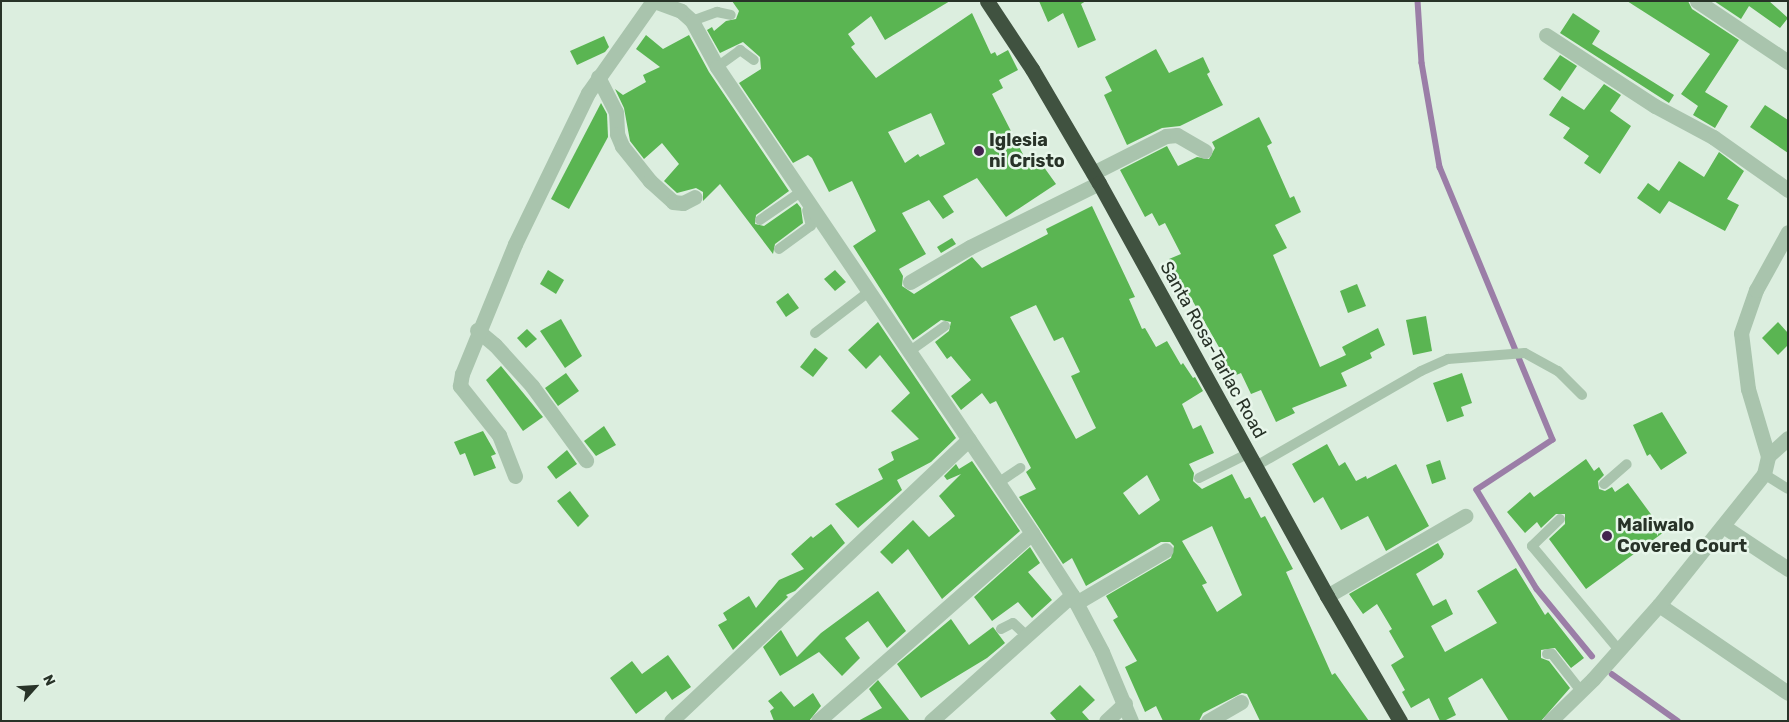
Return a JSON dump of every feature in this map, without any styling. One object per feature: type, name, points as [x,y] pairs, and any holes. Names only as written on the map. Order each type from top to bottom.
[{"type":"highway","name":"Santa Rosa-Tarlac Road","points":[[987,1],[1032,69],[1096,178],[1327,596],[1400,721]]},
{"type":"street","points":[[515,476],[499,435],[460,386],[477,330],[515,244],[598,77],[654,1],[681,11],[692,21],[717,67],[1032,533],[1074,599],[1125,704],[1130,721]]},
{"type":"street","points":[[1697,1],[1788,62]]},
{"type":"street","points":[[1546,34],[1656,106],[1713,137],[1788,190]]},
{"type":"street","points":[[598,77],[616,112],[617,134],[622,146],[650,181],[673,202],[683,203],[695,197]]},
{"type":"street","points":[[910,282],[1096,178],[1166,136],[1177,136],[1205,151]]},
{"type":"street","points":[[1550,721],[1619,650],[1659,605],[1764,474],[1768,456],[1748,388],[1741,333],[1756,290],[1788,232]]},
{"type":"street","points":[[477,330],[527,379],[586,460]]},
{"type":"street","points":[[1768,456],[1788,438]]},
{"type":"street","points":[[670,721],[969,439]]},
{"type":"street","points":[[1327,596],[1465,516]]},
{"type":"street","points":[[1723,526],[1788,568]]},
{"type":"street","points":[[818,721],[1032,533]]},
{"type":"street","points":[[931,721],[1027,636],[1074,599],[1166,550]]},
{"type":"street","points":[[1659,605],[1788,693]]},
{"type":"street","points":[[1208,721],[1240,702]]},
{"type":"street","points":[[1106,721],[1125,704]]},
{"type":"lane","points":[[692,21],[717,12],[732,15]]},
{"type":"lane","points":[[717,67],[740,50],[754,60]]},
{"type":"lane","points":[[760,220],[802,191]]},
{"type":"lane","points":[[779,249],[811,226],[807,210],[812,206]]},
{"type":"lane","points":[[814,333],[870,291]]},
{"type":"lane","points":[[910,350],[945,326]]},
{"type":"lane","points":[[1256,466],[1421,371],[1448,359],[1525,354],[1558,371],[1582,396]]},
{"type":"lane","points":[[1199,478],[1248,453]]},
{"type":"lane","points":[[1604,484],[1627,464]]},
{"type":"lane","points":[[998,483],[1020,468]]},
{"type":"lane","points":[[1764,474],[1788,489]]},
{"type":"lane","points":[[1560,519],[1532,546],[1619,650]]},
{"type":"lane","points":[[1001,629],[1013,623],[1027,636]]},
{"type":"lane","points":[[1547,654],[1552,654],[1580,691]]},
{"type":"building","points":[[732,1],[950,1],[885,40],[871,16],[848,34],[855,44],[851,47],[876,78],[972,13],[991,54],[995,52],[997,56],[1008,50],[1018,70],[999,80],[1003,88],[992,94],[1031,170],[1041,163],[1056,184],[1006,217],[977,178],[943,196],[954,212],[943,219],[929,200],[902,213],[926,254],[899,269],[903,276],[902,286],[914,294],[972,257],[982,268],[1048,234],[1046,229],[1092,206],[1135,297],[1129,299],[1142,329],[1145,328],[1156,347],[1167,341],[1181,365],[1183,363],[1193,378],[1195,377],[1203,391],[1182,404],[1193,429],[1201,425],[1214,453],[1189,464],[1194,473],[1193,481],[1202,489],[1232,474],[1245,499],[1250,497],[1261,518],[1265,516],[1293,569],[1286,572],[1332,675],[1335,673],[1369,721],[1260,721],[1247,694],[1242,693],[1203,713],[1199,721],[1163,721],[1156,706],[1145,712],[1125,667],[1137,661],[1113,620],[1118,617],[1106,596],[1171,558],[1174,546],[1170,542],[1161,542],[1086,586],[1072,558],[1063,564],[1019,497],[1036,489],[1026,472],[1031,468],[996,401],[990,404],[982,393],[961,410],[951,396],[971,380],[951,356],[947,359],[935,342],[949,331],[951,322],[941,320],[913,340],[853,246],[876,231],[852,181],[829,192],[812,158],[808,155],[793,163],[739,83],[761,69],[760,57],[743,42],[720,53],[707,30],[712,27],[714,31],[726,21],[736,19],[739,11]],"holes":[[[931,113],[945,144],[920,157],[918,154],[905,163],[888,132]],[[1036,305],[1054,341],[1063,337],[1080,372],[1071,376],[1096,428],[1076,439],[1010,317]],[[1147,475],[1160,500],[1139,515],[1123,493]],[[1212,526],[1242,595],[1217,612],[1202,585],[1207,583],[1182,541]]]},
{"type":"building","points":[[1039,1],[1086,1],[1081,4],[1096,40],[1078,48],[1063,13],[1048,22]]},
{"type":"building","points":[[1627,1],[1688,1],[1692,9],[1739,40],[1705,92],[1728,106],[1715,128],[1693,115],[1698,106],[1681,94],[1710,54]]},
{"type":"building","points":[[1714,1],[1769,1],[1788,18],[1780,28],[1749,6],[1741,19]]},
{"type":"building","points":[[1573,13],[1600,31],[1592,44],[1674,95],[1669,103],[1560,33]]},
{"type":"building","points":[[646,35],[663,49],[689,35],[709,72],[789,191],[756,215],[755,224],[764,226],[797,203],[801,208],[803,223],[775,244],[773,254],[720,184],[703,201],[703,192],[696,188],[677,193],[664,181],[679,164],[662,143],[644,159],[630,141],[624,108],[615,89],[623,95],[646,82],[643,75],[660,67],[636,49]]},
{"type":"building","points":[[604,36],[609,47],[605,52],[577,65],[570,51]]},
{"type":"building","points":[[1156,49],[1169,73],[1203,57],[1210,72],[1207,74],[1223,105],[1180,126],[1162,128],[1127,145],[1104,95],[1112,91],[1105,77]]},
{"type":"building","points":[[1560,55],[1577,66],[1560,91],[1543,79]]},
{"type":"building","points":[[1604,84],[1621,95],[1610,111],[1631,126],[1600,174],[1584,163],[1589,156],[1563,138],[1570,128],[1549,115],[1562,96],[1584,110]]},
{"type":"building","points":[[601,103],[607,114],[608,137],[569,209],[551,199]]},
{"type":"building","points":[[1765,105],[1788,120],[1788,153],[1750,127]]},
{"type":"building","points":[[1259,117],[1272,143],[1267,146],[1290,198],[1294,196],[1301,212],[1275,225],[1287,248],[1273,255],[1320,367],[1346,355],[1342,347],[1378,328],[1385,345],[1370,353],[1372,358],[1341,373],[1347,386],[1292,408],[1295,413],[1276,422],[1261,390],[1251,394],[1241,373],[1229,378],[1220,358],[1224,356],[1191,298],[1188,299],[1169,259],[1181,254],[1165,223],[1159,226],[1152,213],[1145,217],[1120,170],[1167,146],[1178,166],[1197,157],[1209,159],[1215,148],[1212,142]]},
{"type":"building","points":[[1719,152],[1744,171],[1727,199],[1739,205],[1725,231],[1669,201],[1660,214],[1637,198],[1648,183],[1659,191],[1679,161],[1704,177]]},
{"type":"building","points":[[952,238],[956,244],[941,253],[937,247]]},
{"type":"building","points":[[548,270],[564,280],[556,294],[540,284]]},
{"type":"building","points":[[835,270],[846,282],[835,291],[824,279]]},
{"type":"building","points":[[1357,284],[1366,306],[1348,313],[1340,291]]},
{"type":"building","points":[[788,293],[799,308],[786,317],[776,302]]},
{"type":"building","points":[[1426,316],[1432,351],[1413,355],[1406,320]]},
{"type":"building","points":[[561,319],[582,356],[565,368],[540,331]]},
{"type":"building","points":[[878,322],[956,438],[931,462],[897,480],[902,490],[858,528],[835,504],[883,479],[878,469],[894,460],[891,452],[919,439],[891,411],[910,393],[880,355],[866,369],[848,350]]},
{"type":"building","points":[[1778,322],[1788,333],[1788,345],[1778,355],[1762,338]]},
{"type":"building","points":[[527,329],[537,339],[526,348],[517,338]]},
{"type":"building","points":[[815,348],[828,358],[813,377],[800,367]]},
{"type":"building","points":[[501,366],[543,417],[523,431],[486,380]]},
{"type":"building","points":[[566,373],[579,391],[558,406],[545,388]]},
{"type":"building","points":[[1462,373],[1472,403],[1461,407],[1464,416],[1447,422],[1433,383]]},
{"type":"building","points":[[1662,412],[1687,453],[1661,470],[1650,454],[1647,456],[1633,425]]},
{"type":"building","points":[[604,426],[616,445],[596,456],[584,441]]},
{"type":"building","points":[[483,431],[496,454],[491,456],[496,468],[474,476],[465,453],[460,455],[454,442]]},
{"type":"building","points":[[1327,444],[1339,466],[1345,462],[1356,481],[1366,476],[1367,479],[1396,464],[1429,526],[1386,551],[1368,516],[1341,530],[1323,497],[1314,503],[1292,464]]},
{"type":"building","points":[[567,450],[577,464],[556,479],[547,467]]},
{"type":"building","name":"Maliwalo Covered Court","points":[[1586,459],[1594,471],[1599,467],[1604,475],[1598,481],[1599,489],[1605,491],[1612,487],[1615,492],[1628,483],[1664,532],[1586,589],[1549,539],[1565,524],[1565,514],[1556,514],[1541,528],[1537,522],[1525,533],[1507,512],[1530,492],[1534,497]]},
{"type":"building","points":[[1440,460],[1446,479],[1432,484],[1426,465]]},
{"type":"building","points":[[972,461],[1020,531],[942,599],[908,549],[892,564],[880,552],[913,520],[929,537],[955,516],[939,496],[961,474],[947,480],[944,476],[956,464],[959,469]]},
{"type":"building","points":[[570,491],[589,516],[578,527],[557,501]]},
{"type":"building","points":[[831,524],[845,543],[795,591],[786,595],[788,597],[733,650],[718,625],[727,620],[723,613],[749,596],[756,608],[779,580],[804,569],[791,554],[811,536],[813,538]]},
{"type":"building","points":[[1438,543],[1444,554],[1442,558],[1416,574],[1433,606],[1446,599],[1453,614],[1431,626],[1445,652],[1497,623],[1477,591],[1516,568],[1545,615],[1548,612],[1584,658],[1571,668],[1555,648],[1541,650],[1541,658],[1549,661],[1570,688],[1541,721],[1509,721],[1482,678],[1448,698],[1456,715],[1444,721],[1440,721],[1429,698],[1411,708],[1402,692],[1405,690],[1391,665],[1404,657],[1389,631],[1392,629],[1377,604],[1363,614],[1349,594]]},
{"type":"building","points":[[1030,547],[1040,563],[1028,572],[1052,600],[1032,618],[1018,602],[992,621],[974,597]]},
{"type":"building","points":[[878,591],[906,631],[887,648],[868,621],[845,638],[860,658],[842,676],[819,652],[780,676],[763,647],[781,630],[797,657],[821,633]]},
{"type":"building","points":[[951,619],[969,645],[993,627],[1005,643],[987,658],[921,698],[897,664]]},
{"type":"building","points":[[668,655],[691,687],[672,700],[666,691],[636,714],[610,678],[632,661],[642,674]]},
{"type":"building","points":[[878,680],[910,721],[858,721],[882,708],[869,689]]},
{"type":"building","points":[[1080,685],[1095,700],[1082,712],[1090,721],[1057,721],[1050,713]]},
{"type":"building","points":[[781,691],[794,707],[813,693],[821,706],[809,721],[774,721],[770,711],[774,708],[768,701]]},
{"type":"waterway","points":[[1418,1],[1422,63],[1440,167],[1553,440],[1477,490],[1537,589],[1592,656]]},
{"type":"waterway","points":[[1612,674],[1678,721]]},
{"type":"place","name":"Iglesia ni Cristo","points":[[979,151]]},
{"type":"place","name":"Maliwalo Covered Court","points":[[1607,536]]}]
